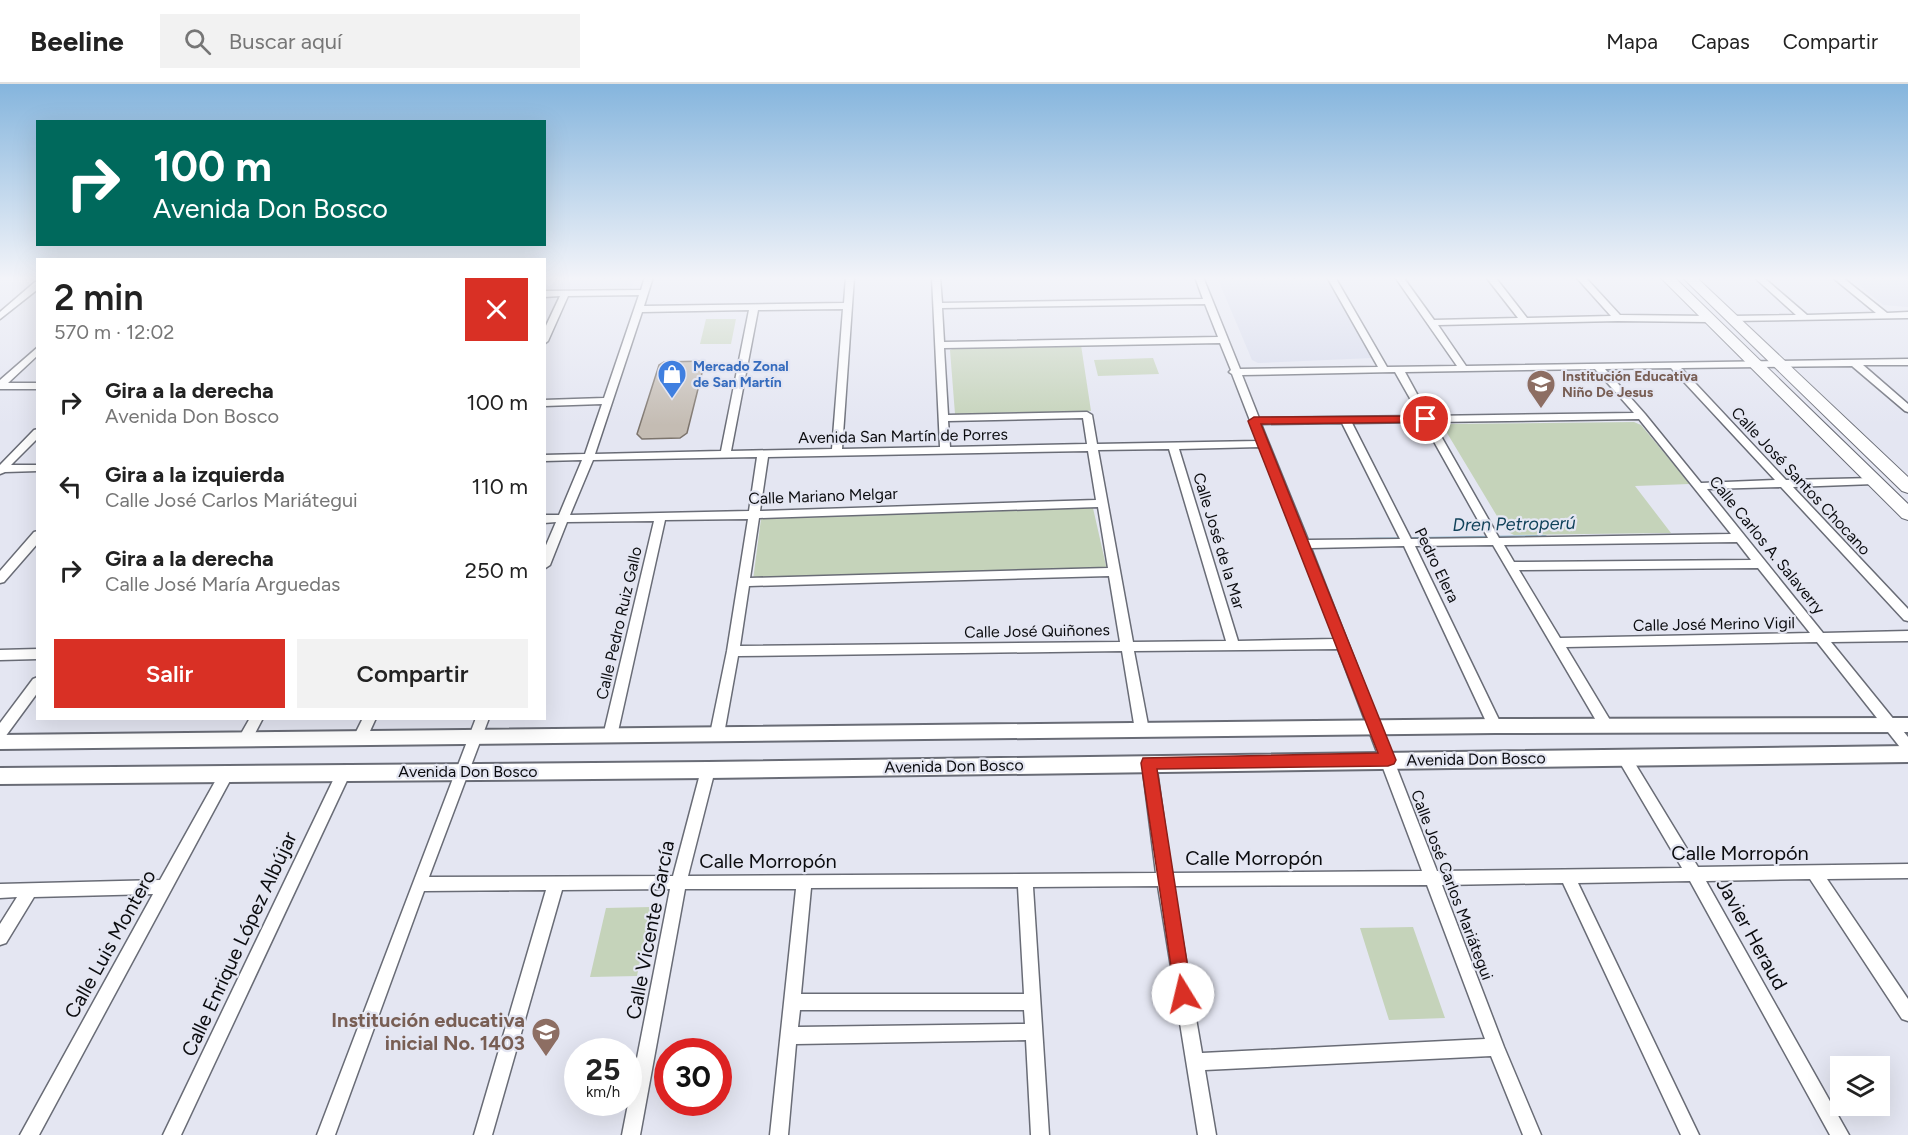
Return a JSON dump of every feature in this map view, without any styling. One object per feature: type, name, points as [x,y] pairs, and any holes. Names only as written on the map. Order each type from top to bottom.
[{"type":"main road","points":[[1715,326],[1908,514]]},
{"type":"main road","points":[[1739,326],[1906,482]]},
{"type":"street","points":[[546,560],[589,457],[632,326]]},
{"type":"street","points":[[725,455],[750,326]]},
{"type":"street","points":[[837,453],[846,326]]},
{"type":"street","points":[[939,326],[945,450]]},
{"type":"street","name":"Calle José Carlos Mariátegui","points":[[1217,326],[1388,760],[1496,1047],[1533,1135]]},
{"type":"street","points":[[1359,326],[1384,369]]},
{"type":"street","points":[[1433,326],[1462,368]]},
{"type":"street","points":[[940,345],[1222,340]]},
{"type":"street","points":[[0,385],[36,352]]},
{"type":"street","points":[[1234,372],[1908,362]]},
{"type":"street","points":[[1855,363],[1908,409]]},
{"type":"street","name":"Calle José Santos Chocano","points":[[1673,365],[1908,617]]},
{"type":"street","name":"Calle Carlos A. Salaverry","points":[[1597,366],[1642,416],[1822,638],[1900,726],[1908,747]]},
{"type":"street","points":[[1398,369],[1496,542],[1606,725]]},
{"type":"street","points":[[0,385],[36,386]]},
{"type":"street","points":[[546,403],[608,401]]},
{"type":"street","points":[[944,418],[1086,416],[1143,730]]},
{"type":"street","points":[[1254,421],[1642,416]]},
{"type":"street","name":"Pedro Elera","points":[[1346,420],[1408,543],[1495,726]]},
{"type":"street","points":[[1,469],[36,434]]},
{"type":"street","name":"Avenida San Martín de Porres","points":[[546,458],[1263,444]]},
{"type":"street","name":"Calle José de la Mar","points":[[1173,446],[1233,645]]},
{"type":"street","points":[[717,734],[733,651],[763,454]]},
{"type":"street","points":[[1,469],[36,468]]},
{"type":"street","points":[[1698,486],[1874,481]]},
{"type":"street","name":"Calle Mariano Melgar","points":[[546,519],[753,516],[1102,503]]},
{"type":"street","name":"Calle Pedro Ruiz Gallo","points":[[610,735],[660,517]]},
{"type":"street","points":[[0,579],[36,537]]},
{"type":"street","points":[[1303,544],[1739,538]]},
{"type":"street","points":[[1511,566],[1761,564]]},
{"type":"street","points":[[743,582],[1114,572]]},
{"type":"street","name":"Calle José Merino Vigil","points":[[1557,642],[1908,636]]},
{"type":"street","name":"Calle José Quiñones","points":[[733,651],[1342,644]]},
{"type":"street","points":[[0,655],[36,654]]},
{"type":"street","points":[[0,733],[36,685]]},
{"type":"street","points":[[245,740],[256,720]]},
{"type":"street","points":[[360,738],[369,720]]},
{"type":"street","points":[[326,1135],[461,771],[482,720]]},
{"type":"street","name":"Avenida Don Bosco","points":[[0,742],[1606,725],[1900,726]]},
{"type":"street","name":"Avenida Don Bosco","points":[[0,776],[708,770],[1908,754]]},
{"type":"street","name":"Javier Heraud","points":[[1623,756],[1694,874],[1840,1135]]},
{"type":"street","points":[[1149,763],[1164,880],[1207,1135]]},
{"type":"street","name":"Calle Vicente García","points":[[631,1135],[679,882],[708,770]]},
{"type":"street","name":"Calle Enrique López Albújar","points":[[172,1135],[344,772]]},
{"type":"street","name":"Calle Luis Montero","points":[[29,1135],[227,773]]},
{"type":"street","name":"Calle Morropón","points":[[421,884],[1431,878],[1908,871]]},
{"type":"street","points":[[1814,873],[1908,1013]]},
{"type":"street","points":[[1567,876],[1690,1135]]},
{"type":"street","points":[[1024,880],[1040,1135]]},
{"type":"street","points":[[779,1135],[804,882]]},
{"type":"street","points":[[483,1135],[556,883]]},
{"type":"street","points":[[0,891],[165,887]]},
{"type":"street","points":[[0,938],[28,891]]},
{"type":"street","points":[[792,1002],[1032,1002]]},
{"type":"street","points":[[789,1036],[1034,1032]]},
{"type":"street","points":[[1194,1062],[1496,1047]]},
{"type":"shaded area","points":[[1238,326],[1354,326],[1372,358],[1258,363],[1252,360]]},
{"type":"green space","points":[[704,326],[735,326],[731,344],[700,344]]},
{"type":"green space","points":[[1081,345],[1091,411],[955,414],[950,350],[955,348]]},
{"type":"green space","points":[[1153,358],[1159,374],[1098,376],[1094,360]]},
{"type":"green space","points":[[1634,422],[1641,425],[1690,484],[1635,486],[1671,533],[1514,535],[1506,531],[1444,428],[1447,424]]},
{"type":"green space","points":[[1093,508],[1107,570],[753,580],[761,519]]},
{"type":"green space","points":[[651,907],[637,976],[590,977],[606,908]]},
{"type":"green space","points":[[1413,927],[1445,1018],[1389,1020],[1360,928]]},
{"type":"building","name":"Mercado Zonal de San Martín","points":[[705,361],[687,433],[680,438],[642,439],[637,434],[659,365],[664,362]]},
{"type":"waterway","name":"Dren Petroperú","points":[[1352,540],[1545,537]]},
{"type":"place","name":"Mercado Zonal de San Martín","points":[[672,400]]},
{"type":"place","name":"Institución Educativa Niño De Jesus","points":[[1541,410]]},
{"type":"place","name":"Institución educativa inicial No. 1403","points":[[546,1058]]},
{"type":"route","points":[[1183,994],[1164,880],[1149,763],[1388,760],[1254,421],[1426,419]]}]
